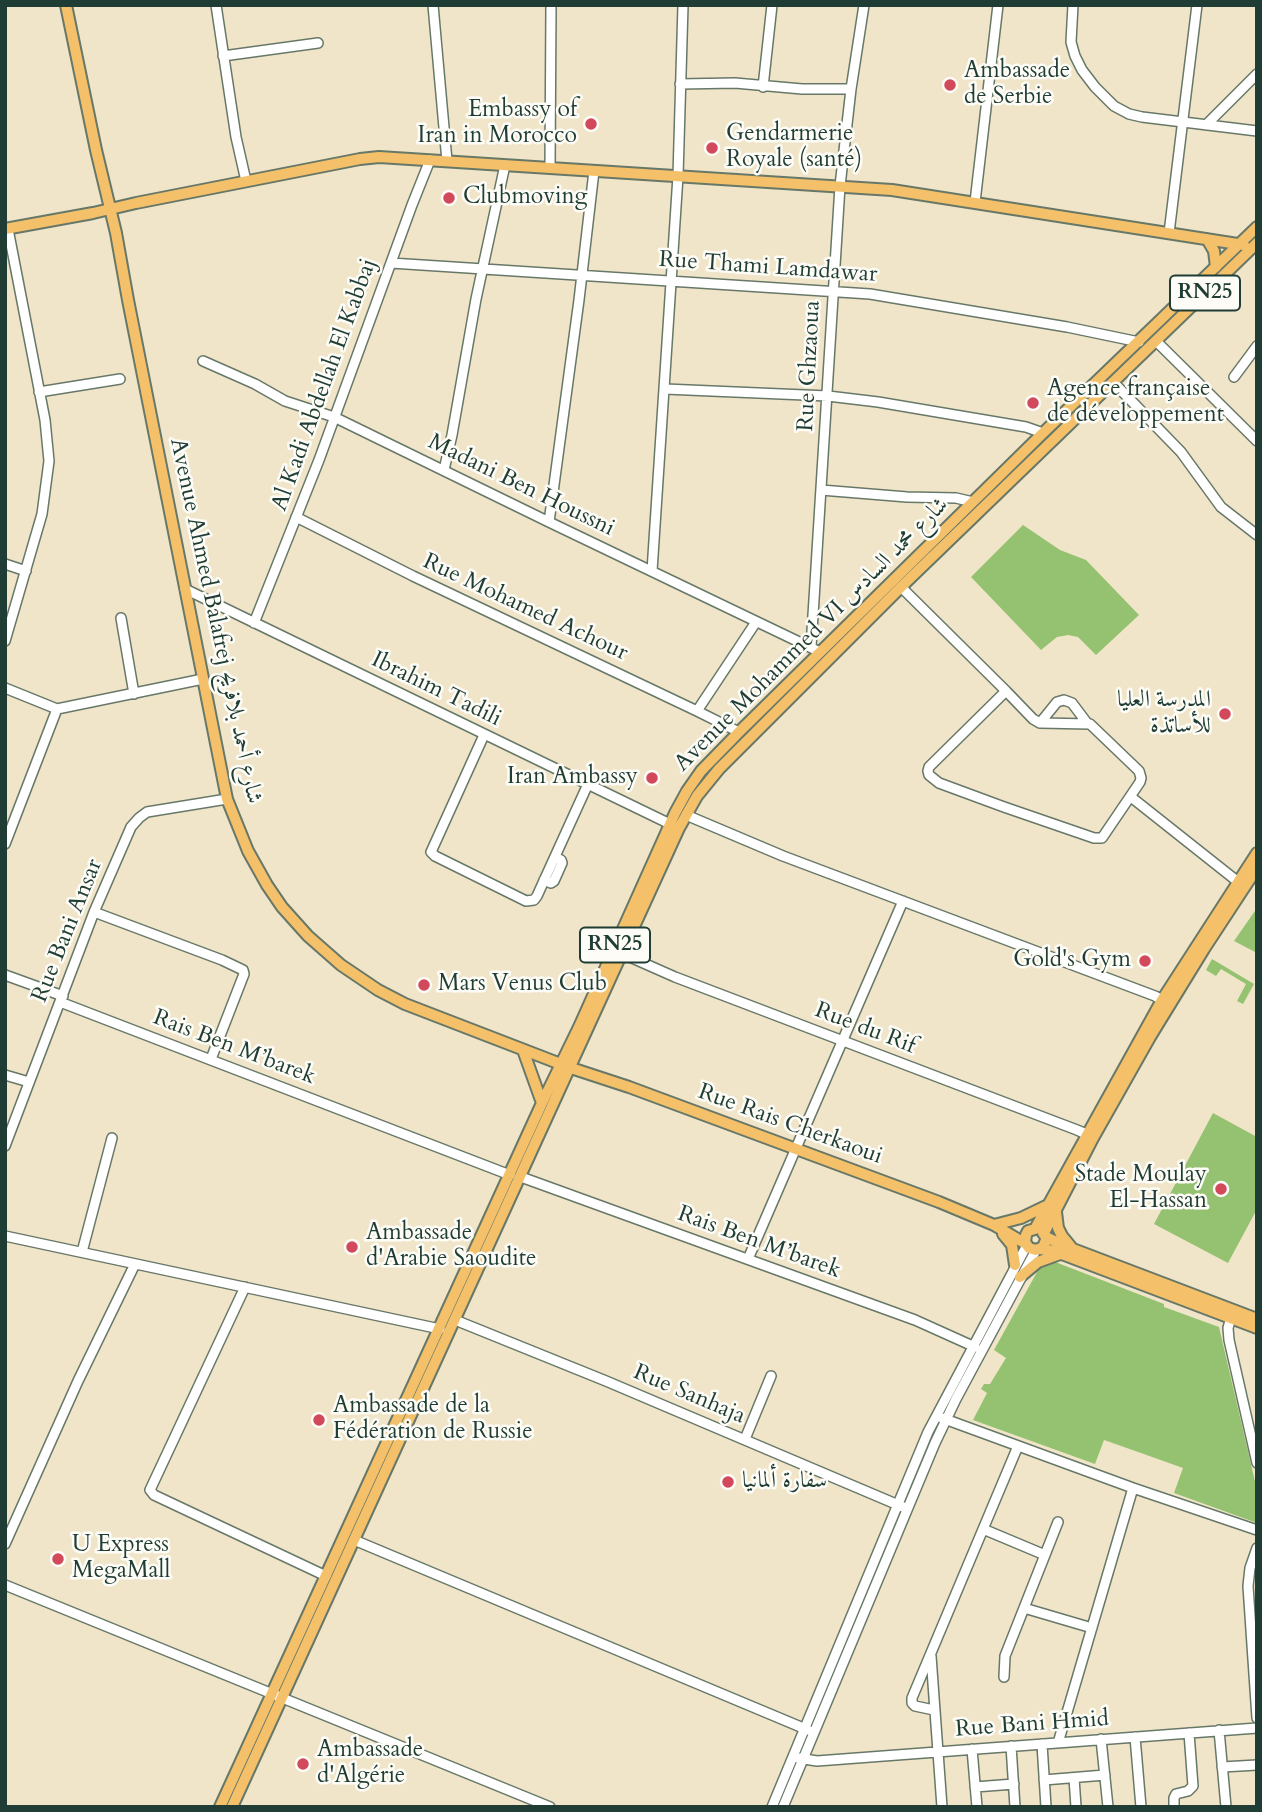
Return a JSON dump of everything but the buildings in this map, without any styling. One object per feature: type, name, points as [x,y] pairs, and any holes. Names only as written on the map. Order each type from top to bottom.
[{"type":"main road","name":"Avenue Ahmed Balafrej شارع أحمد بلافريج","points":[[66,5],[110,209],[227,799],[243,841],[267,885],[290,917],[324,951],[353,974],[391,998],[421,1012],[566,1066]]},
{"type":"main road","points":[[6,229],[369,158],[892,190],[1256,245]]},
{"type":"main road","name":"Avenue Mohammed VI شارع محمد السادس","points":[[220,1807],[354,1540],[456,1320],[680,802],[710,762],[816,649],[973,502],[1257,227]]},
{"type":"main road","points":[[1207,239],[1214,251],[1216,267]]},
{"type":"main road","name":"Avenue Mohammed VI شارع محمد السادس","points":[[232,1807],[326,1576],[440,1329],[516,1176],[542,1104],[566,1066],[623,954],[685,815],[697,796],[719,769],[901,587],[1256,245]]},
{"type":"main road","points":[[1090,1136],[1257,853]]},
{"type":"main road","points":[[1039,1232],[1162,1000],[1241,884],[1257,868]]},
{"type":"main road","points":[[523,1050],[542,1104]]},
{"type":"main road","name":"Rue Rais Cherkaoui","points":[[566,1066],[939,1202],[994,1225]]},
{"type":"main road","points":[[994,1225],[1052,1207]]},
{"type":"main road","points":[[1052,1207],[1058,1228],[1073,1249]]},
{"type":"main road","points":[[994,1225],[1039,1232],[1073,1249],[1232,1314],[1257,1328]]},
{"type":"main road","points":[[994,1225],[1032,1247],[1060,1254],[1232,1314],[1257,1319]]},
{"type":"main road","points":[[994,1225],[1012,1245],[1015,1265]]},
{"type":"main road","points":[[1032,1247],[1026,1234],[1039,1232]]},
{"type":"main road","points":[[1032,1247],[1045,1244],[1039,1232]]},
{"type":"main road","points":[[1020,1277],[1038,1262],[1060,1254]]},
{"type":"street","points":[[216,5],[246,181]]},
{"type":"street","points":[[433,5],[447,161]]},
{"type":"street","points":[[550,168],[551,5]]},
{"type":"street","points":[[652,571],[678,176],[683,5]]},
{"type":"street","points":[[763,87],[772,5]]},
{"type":"street","name":"Rue Ghzaoua","points":[[816,649],[821,490],[840,186],[864,5]]},
{"type":"street","points":[[975,202],[998,5]]},
{"type":"street","points":[[1073,5],[1071,42],[1075,56],[1082,70],[1105,98],[1121,111],[1183,123],[1257,131]]},
{"type":"street","points":[[1169,233],[1197,5]]},
{"type":"street","points":[[223,57],[318,43]]},
{"type":"street","points":[[1206,125],[1257,74]]},
{"type":"street","points":[[680,84],[735,83],[763,87],[851,89]]},
{"type":"street","name":"Al Kadi Abdellah El Kabbaj","points":[[254,623],[430,160]]},
{"type":"street","points":[[443,470],[505,165]]},
{"type":"street","points":[[549,522],[594,171]]},
{"type":"street","points":[[5,641],[42,514],[49,448],[6,229]]},
{"type":"street","name":"Rue Thami Lamdawar","points":[[391,263],[870,294],[1067,327],[1139,342]]},
{"type":"street","points":[[1156,341],[1257,441]]},
{"type":"street","points":[[1234,377],[1257,346]]},
{"type":"street","name":"Madani Ben Houssni","points":[[203,361],[255,384],[285,401],[334,417],[816,649]]},
{"type":"street","points":[[39,392],[120,379]]},
{"type":"street","points":[[1113,382],[1181,452],[1221,507],[1257,535]]},
{"type":"street","points":[[665,390],[828,396],[948,413],[1043,433]]},
{"type":"street","points":[[821,490],[956,498],[973,502]]},
{"type":"street","name":"Rue Mohamed Achour","points":[[296,517],[738,732]]},
{"type":"street","points":[[5,564],[26,571]]},
{"type":"street","points":[[901,587],[1006,691],[1033,719],[1040,723],[1087,723],[1095,727],[1139,771],[1141,778],[1106,834],[1098,839],[933,779],[928,771],[929,767],[1006,691]]},
{"type":"street","name":"Ibrahim Tadili","points":[[185,589],[670,824]]},
{"type":"street","points":[[121,618],[134,694]]},
{"type":"street","points":[[697,711],[756,622]]},
{"type":"street","points":[[5,688],[57,709],[203,680]]},
{"type":"street","points":[[1040,723],[1057,702],[1064,700],[1072,703],[1087,723]]},
{"type":"street","points":[[5,844],[57,709]]},
{"type":"street","points":[[484,734],[432,848],[432,854],[529,901],[536,899],[588,785]]},
{"type":"street","points":[[1131,797],[1241,884]]},
{"type":"street","name":"Rue Bani Ansar","points":[[5,1146],[94,912],[131,827],[147,812],[227,799]]},
{"type":"street","points":[[685,815],[760,847],[1162,1000]]},
{"type":"street","points":[[748,1259],[903,901]]},
{"type":"street","points":[[94,912],[243,970],[244,974],[211,1059]]},
{"type":"street","name":"Rue du Rif","points":[[623,954],[675,977],[1090,1136]]},
{"type":"street","name":"Rais Ben M’barek","points":[[5,975],[211,1059],[516,1176],[915,1320],[977,1348]]},
{"type":"street","points":[[5,1075],[29,1082]]},
{"type":"street","points":[[82,1252],[112,1138]]},
{"type":"street","points":[[5,1236],[440,1329]]},
{"type":"street","points":[[809,1731],[1015,1265],[1032,1247]]},
{"type":"street","points":[[783,1807],[802,1759],[809,1731],[897,1504],[936,1416],[1020,1277],[1032,1247]]},
{"type":"street","points":[[5,1544],[88,1360],[135,1264]]},
{"type":"street","points":[[245,1287],[150,1492],[326,1576]]},
{"type":"street","points":[[1232,1314],[1228,1340],[1257,1463]]},
{"type":"street","name":"Rue Sanhaja","points":[[456,1320],[907,1508]]},
{"type":"street","points":[[745,1439],[771,1376]]},
{"type":"street","points":[[936,1416],[1257,1530]]},
{"type":"street","points":[[934,1710],[915,1706],[911,1701],[1018,1446]]},
{"type":"street","points":[[1058,1743],[1133,1488]]},
{"type":"street","points":[[1004,1676],[1005,1656],[1058,1522]]},
{"type":"street","points":[[984,1529],[1045,1555]]},
{"type":"street","points":[[354,1540],[809,1731]]},
{"type":"street","points":[[1257,1548],[1248,1580],[1257,1718]]},
{"type":"street","points":[[5,1585],[550,1807]]},
{"type":"street","points":[[1024,1608],[1092,1628]]},
{"type":"street","points":[[931,1654],[942,1807]]},
{"type":"street","name":"Rue Bani Hmid","points":[[802,1759],[938,1752],[1257,1728]]},
{"type":"street","points":[[1219,1730],[1226,1807]]},
{"type":"street","points":[[1174,1807],[1176,1794],[1188,1791],[1193,1786],[1189,1733]]},
{"type":"street","points":[[1135,1737],[1141,1807]]},
{"type":"street","points":[[1101,1740],[1108,1807]]},
{"type":"street","points":[[1042,1744],[1046,1807]]},
{"type":"street","points":[[1011,1746],[1015,1807]]},
{"type":"street","points":[[972,1749],[976,1807]]},
{"type":"street","points":[[772,1807],[802,1759]]},
{"type":"street","points":[[1222,1767],[1257,1765]]},
{"type":"street","points":[[1044,1780],[1105,1775]]},
{"type":"street","points":[[1074,1778],[1076,1807]]},
{"type":"street","points":[[975,1787],[1013,1784]]},
{"type":"green space","points":[[1023,525],[1060,550],[1086,560],[1139,615],[1096,655],[1078,637],[1068,635],[1057,637],[1041,650],[971,577]]},
{"type":"green space","points":[[1257,908],[1257,953],[1234,941]]},
{"type":"green space","points":[[1212,959],[1254,984],[1243,1004],[1237,1001],[1246,984],[1221,969],[1216,976],[1206,970]]},
{"type":"green space","points":[[1213,1113],[1257,1137],[1257,1209],[1228,1263],[1154,1224]]},
{"type":"green space","points":[[1050,1260],[1219,1327],[1257,1490],[1257,1523],[1174,1493],[1183,1468],[1104,1440],[1095,1464],[973,1420],[987,1393],[981,1389],[984,1384],[990,1384],[1006,1358],[994,1350],[1042,1263]]},
{"type":"place","name":"Ambassade de Serbie","points":[[950,85]]},
{"type":"place","name":"Embassy of Iran in Morocco","points":[[591,124]]},
{"type":"place","name":"Gendarmerie Royale (santé)","points":[[712,148]]},
{"type":"place","name":"Clubmoving","points":[[449,198]]},
{"type":"place","name":"Agence française de développement","points":[[1033,403]]},
{"type":"place","name":"المدرسة العليا للأساتذة","points":[[1225,714]]},
{"type":"place","name":"Iran Ambassy","points":[[652,778]]},
{"type":"place","name":"Gold's Gym","points":[[1145,961]]},
{"type":"place","name":"Mars Venus Club","points":[[424,985]]},
{"type":"place","name":"Stade Moulay El-Hassan","points":[[1221,1189]]},
{"type":"place","name":"Ambassade d'Arabie Saoudite","points":[[352,1247]]},
{"type":"place","name":"Ambassade de la Fédération de Russie","points":[[319,1420]]},
{"type":"place","name":"سفارة ألمانيا","points":[[728,1482]]},
{"type":"place","name":"U Express MegaMall","points":[[58,1559]]},
{"type":"place","name":"Ambassade d'Algérie","points":[[303,1764]]}]
